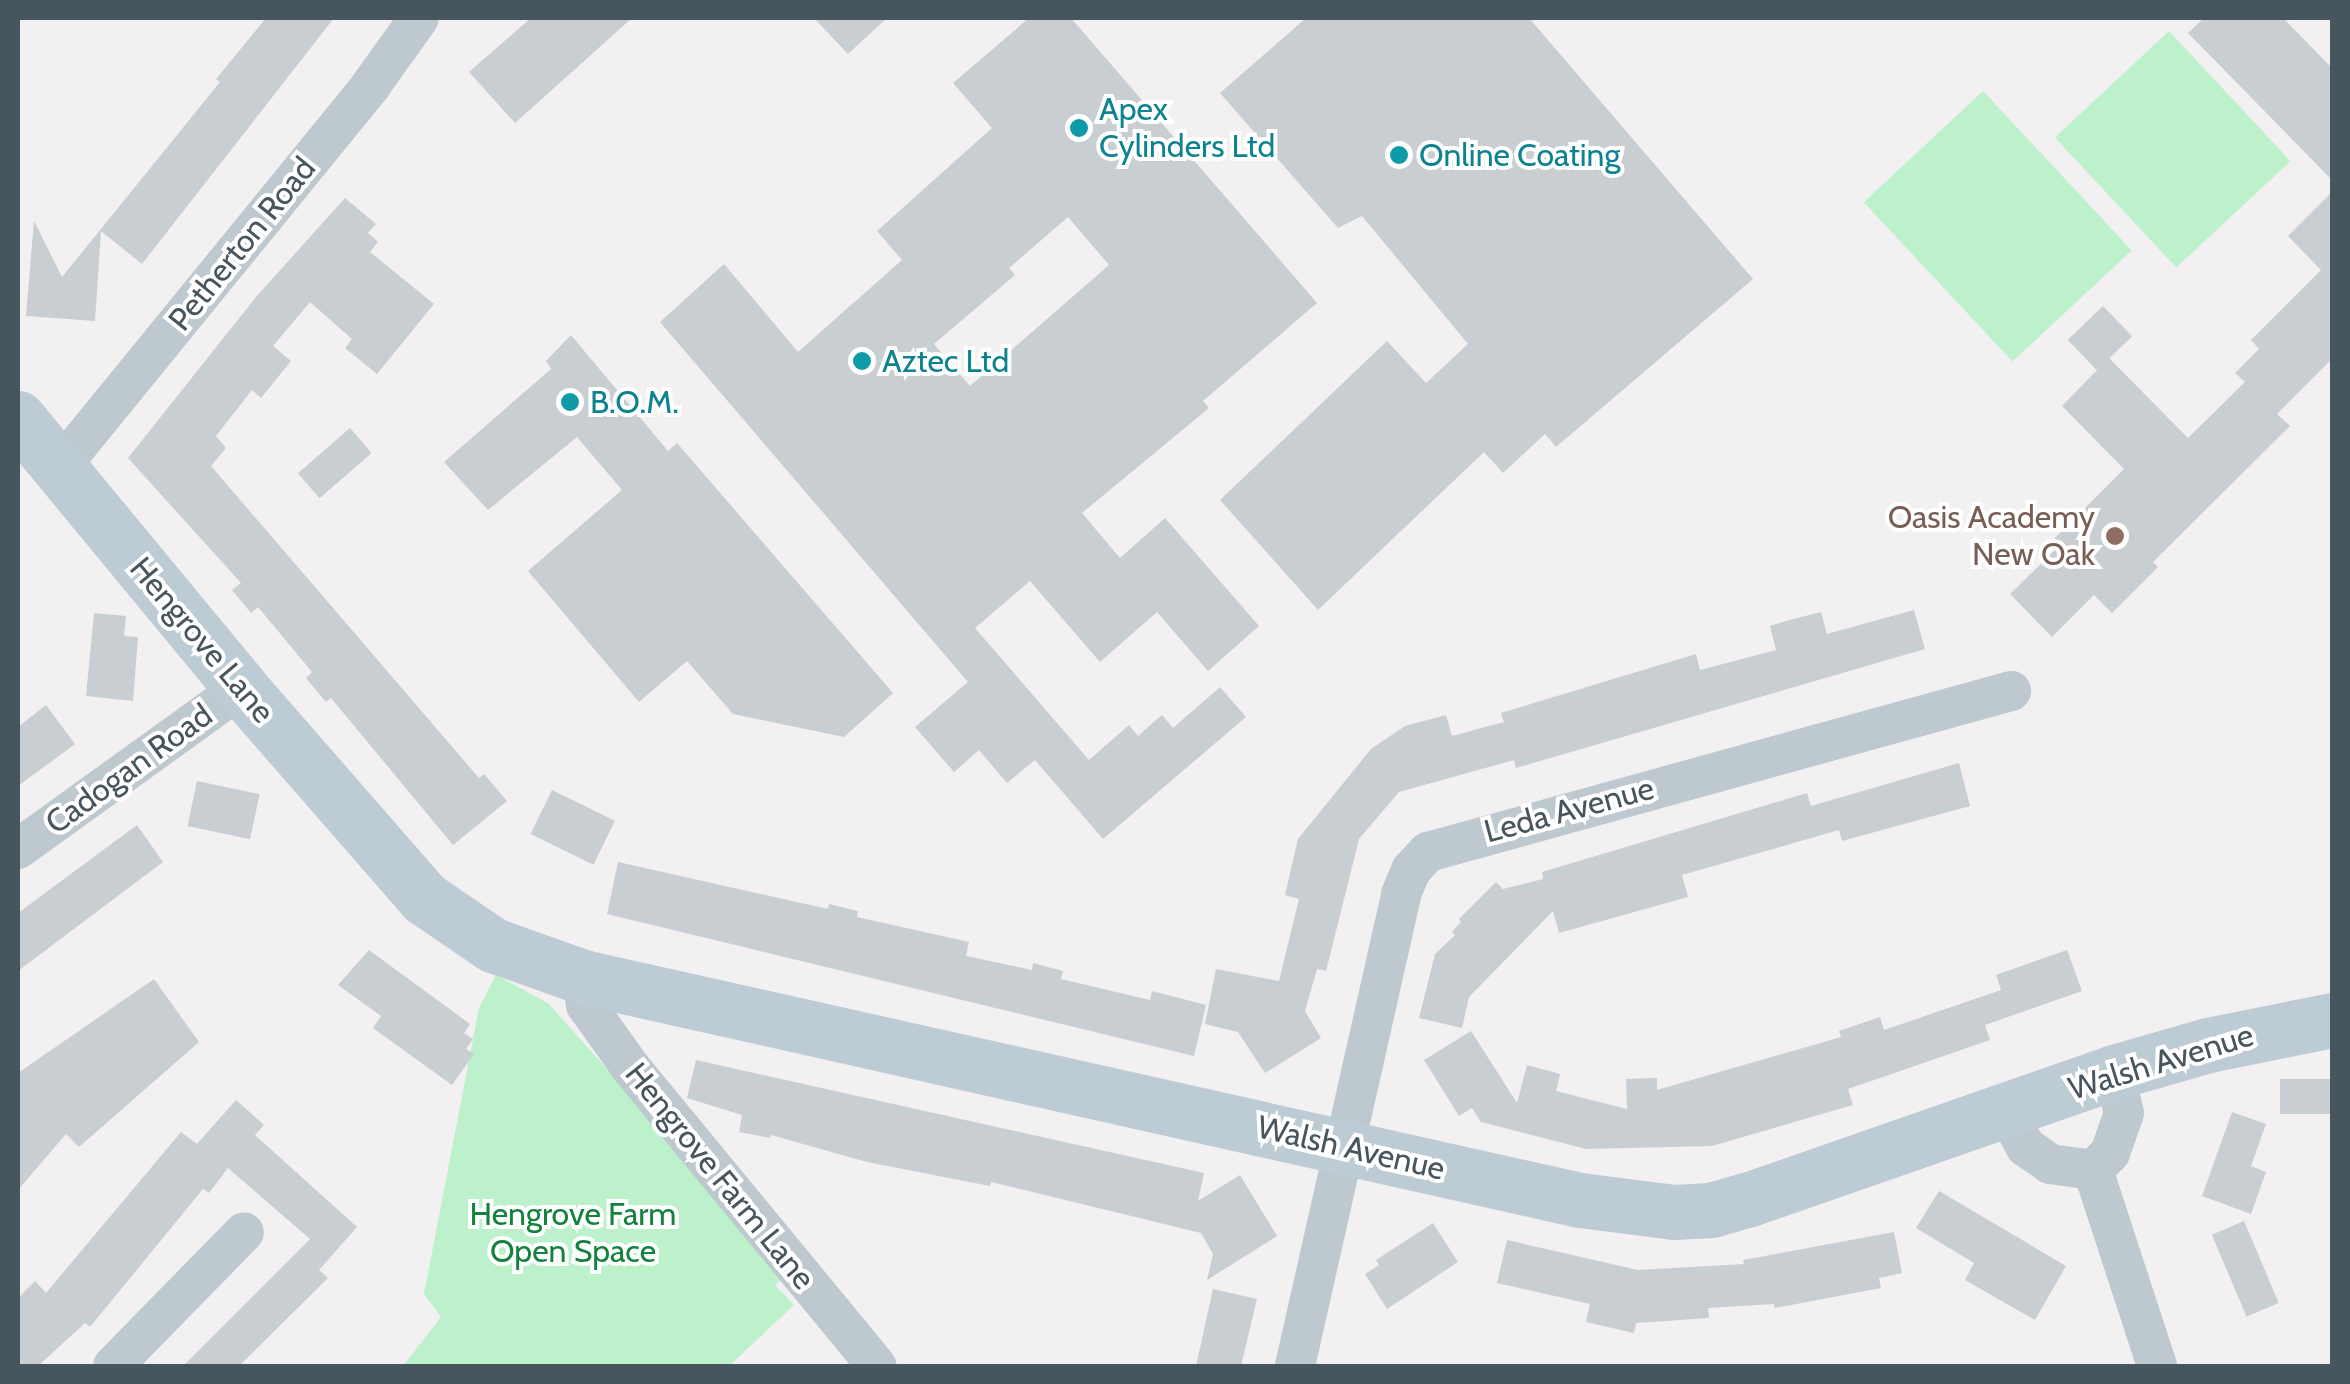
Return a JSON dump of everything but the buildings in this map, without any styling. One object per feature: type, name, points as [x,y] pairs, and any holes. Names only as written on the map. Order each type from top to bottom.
[{"type":"street","name":"Petherton Road","points":[[60,467],[359,99],[419,18]]},
{"type":"street","name":"Hengrove Lane","points":[[18,418],[240,688],[389,861]]},
{"type":"street","name":"Cadogan Road","points":[[18,850],[240,688]]},
{"type":"street","name":"Leda Avenue","points":[[1296,1366],[1402,894],[1411,870],[1428,852],[2011,690]]},
{"type":"street","name":"Walsh Avenue","points":[[389,861],[424,898],[492,945],[583,977],[1625,1209],[1692,1211],[1747,1200],[2114,1072],[2256,1032],[2332,1020]]},
{"type":"street","name":"Hengrove Farm Lane","points":[[583,977],[586,1005],[631,1068],[877,1366]]},
{"type":"street","points":[[2093,1170],[2110,1153],[2124,1114],[2114,1072]]},
{"type":"street","points":[[2007,1112],[2026,1147],[2050,1164],[2093,1170]]},
{"type":"street","points":[[2093,1170],[2158,1366]]},
{"type":"street","points":[[113,1366],[244,1232]]},
{"type":"green space","points":[[2169,31],[2290,161],[2176,268],[2055,137]]},
{"type":"green space","points":[[1983,91],[2132,250],[2012,362],[1864,202]]},
{"type":"green space","name":"Hengrove Farm Open Space","points":[[496,975],[548,1003],[789,1273],[775,1285],[794,1305],[729,1366],[403,1366],[441,1317],[424,1294],[479,1008]]},
{"type":"place","name":"Apex Cylinders Ltd","points":[[1079,128]]},
{"type":"place","name":"Online Coating","points":[[1399,155]]},
{"type":"place","name":"Aztec Ltd","points":[[862,361]]},
{"type":"place","name":"B.O.M.","points":[[570,402]]},
{"type":"place","name":"Oasis Academy New Oak","points":[[2115,536]]}]
